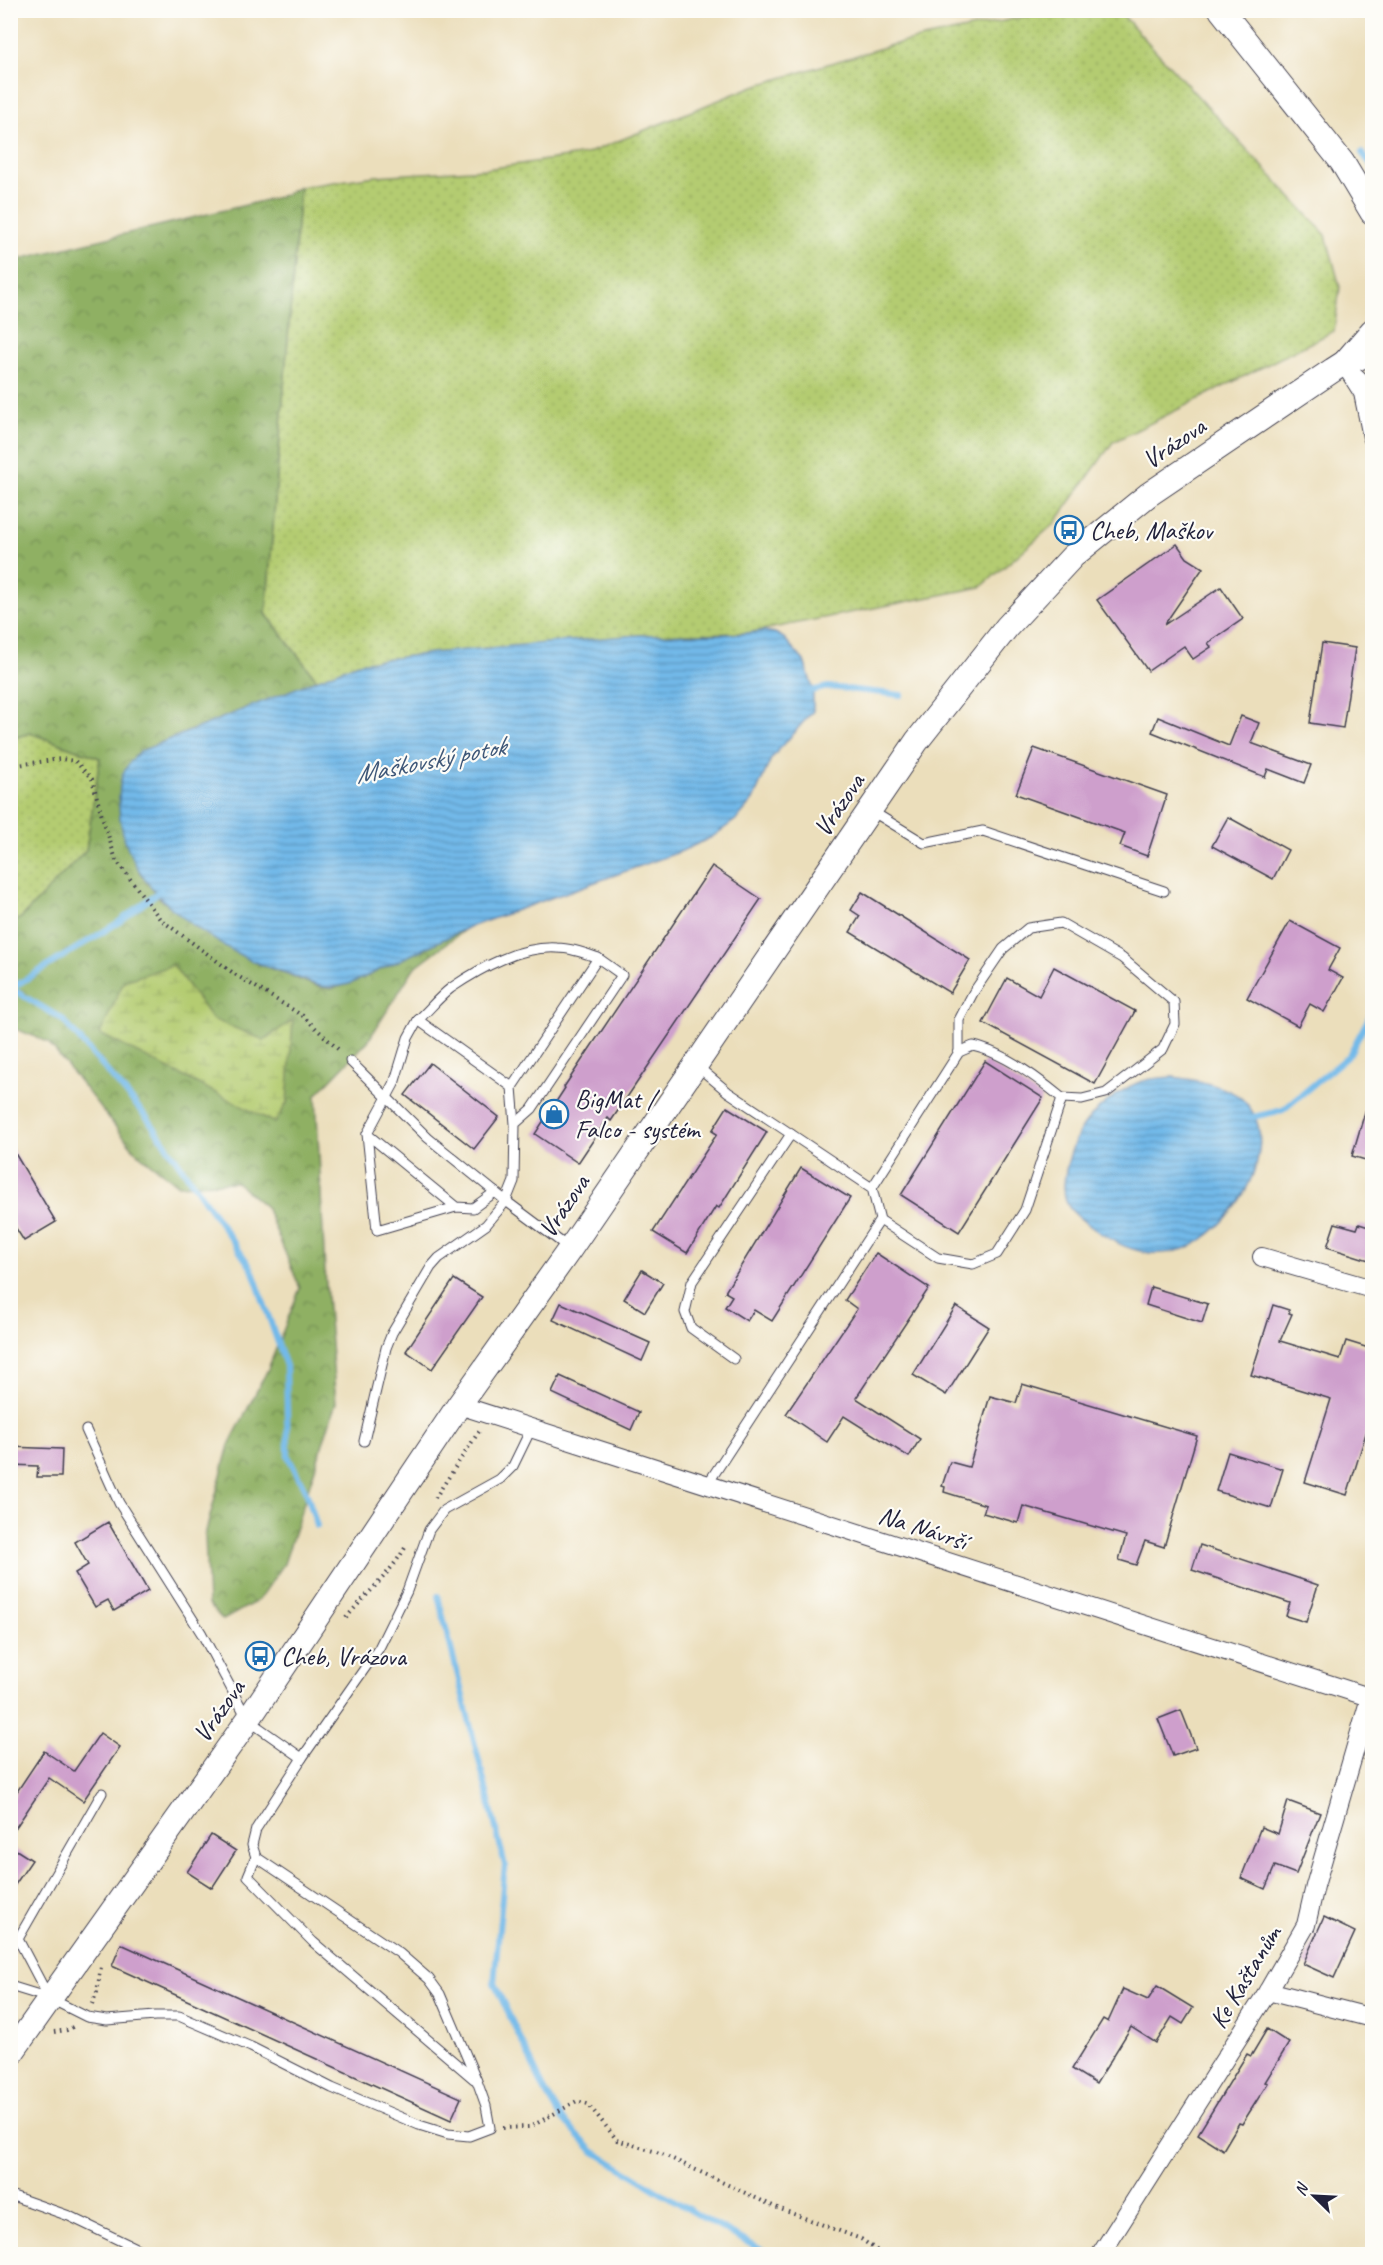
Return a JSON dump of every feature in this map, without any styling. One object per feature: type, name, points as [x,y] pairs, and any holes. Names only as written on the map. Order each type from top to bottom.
[{"type":"street","points":[[1221,10],[1342,162],[1372,191]]},
{"type":"street","points":[[1342,162],[1372,212]]},
{"type":"street","points":[[1372,331],[1344,363],[1363,393],[1372,437]]},
{"type":"street","name":"Vrázova","points":[[10,2055],[248,1720],[459,1405],[570,1249],[917,741],[1007,627],[1073,556],[1148,495],[1344,363],[1372,353]]},
{"type":"street","points":[[1262,1257],[1372,1289]]},
{"type":"street","name":"Na Návrší","points":[[459,1405],[1372,1696]]},
{"type":"street","name":"Ke Kaštanům","points":[[1101,2254],[1268,1991],[1306,1924],[1318,1875],[1372,1696]]},
{"type":"street","points":[[1268,1991],[1372,2018]]},
{"type":"lane","points":[[1344,363],[1372,387]]},
{"type":"lane","points":[[870,810],[924,843],[983,831],[1164,891]]},
{"type":"lane","points":[[872,1188],[959,1052],[959,1020],[973,993],[1003,949],[1028,928],[1061,923],[1122,958],[1174,1002],[1175,1024],[1163,1049],[1106,1093],[1083,1099],[1062,1098],[990,1049],[973,1047],[959,1052]]},
{"type":"lane","points":[[495,1192],[473,1208],[456,1207],[377,1230],[367,1134],[394,1084],[408,1038],[418,1020],[450,989],[497,962],[531,949],[558,948],[598,958],[622,975],[532,1109],[515,1124]]},
{"type":"lane","points":[[364,1441],[389,1340],[425,1277],[439,1258],[486,1225],[506,1201],[513,1181],[515,1124],[512,1087],[598,958]]},
{"type":"lane","points":[[418,1020],[512,1087]]},
{"type":"lane","points":[[350,1061],[428,1138],[570,1249]]},
{"type":"lane","points":[[695,1065],[728,1092],[872,1188],[880,1220],[939,1258],[973,1264],[997,1254],[1025,1210],[1062,1098]]},
{"type":"lane","points":[[367,1134],[456,1207]]},
{"type":"lane","points":[[734,1359],[691,1328],[685,1312],[692,1282],[791,1134]]},
{"type":"lane","points":[[706,1485],[880,1220]]},
{"type":"lane","points":[[10,1986],[49,1998],[87,2017],[107,2020],[179,2016],[250,2047],[332,2088],[419,2125],[448,2134],[469,2136],[490,2128],[486,2106],[477,2081],[440,1994],[429,1979],[399,1953],[256,1857],[252,1845],[256,1829],[378,1648],[406,1592],[429,1530],[444,1510],[500,1479],[513,1466],[531,1429]]},
{"type":"lane","points":[[86,1430],[120,1503],[202,1634],[248,1720],[302,1758]]},
{"type":"lane","points":[[18,1939],[102,1793]]},
{"type":"lane","points":[[256,1857],[248,1876],[305,1934],[477,2081]]},
{"type":"lane","points":[[10,1930],[18,1939],[49,1998]]},
{"type":"lane","points":[[10,2195],[69,2216],[148,2254]]},
{"type":"path","points":[[10,766],[61,759],[75,761],[92,779],[116,860],[160,919],[236,975],[303,1016],[350,1061]]},
{"type":"path","points":[[490,2128],[530,2127],[577,2101],[588,2104],[616,2140],[660,2153],[775,2207],[861,2239],[882,2254]]},
{"type":"green space","points":[[1118,10],[1326,235],[1340,287],[1334,331],[1113,442],[1055,523],[981,587],[747,633],[639,635],[432,653],[358,663],[317,680],[266,614],[300,187],[375,176],[487,169],[586,154],[751,87],[895,44],[1032,15],[1039,11]]},
{"type":"green space","points":[[300,187],[266,614],[317,680],[157,744],[134,757],[139,872],[159,898],[200,930],[251,961],[319,987],[331,989],[352,983],[467,928],[414,968],[368,1041],[316,1095],[325,1272],[336,1403],[284,1564],[259,1600],[223,1620],[208,1604],[205,1535],[229,1445],[268,1369],[300,1288],[266,1207],[236,1182],[178,1185],[135,1151],[48,1042],[11,1027],[11,923],[21,918],[86,850],[100,758],[30,733],[11,739],[11,261],[279,197]]},
{"type":"green space","points":[[30,733],[100,758],[86,850],[21,918],[11,923],[11,739]]},
{"type":"green space","points":[[173,965],[212,1019],[264,1040],[293,1020],[287,1103],[275,1123],[100,1034],[124,981]]},
{"type":"water","points":[[764,631],[784,638],[804,661],[813,688],[813,711],[771,759],[753,800],[737,819],[712,837],[682,851],[467,928],[352,983],[333,987],[318,986],[252,961],[230,949],[192,924],[161,898],[136,866],[128,848],[122,828],[119,790],[125,770],[141,751],[358,663],[432,653],[639,635],[738,634]]},
{"type":"water","points":[[1173,1077],[1219,1087],[1242,1099],[1254,1115],[1259,1134],[1259,1154],[1253,1174],[1243,1194],[1217,1227],[1203,1239],[1185,1249],[1151,1253],[1116,1242],[1078,1217],[1065,1199],[1065,1177],[1079,1133],[1101,1107],[1137,1083],[1150,1079]]},
{"type":"building","points":[[1177,544],[1187,558],[1203,568],[1164,625],[1221,587],[1243,619],[1208,643],[1211,647],[1193,659],[1184,646],[1148,671],[1097,600]]},
{"type":"building","points":[[1322,643],[1355,648],[1343,728],[1310,723]]},
{"type":"building","points":[[1241,716],[1259,723],[1251,743],[1311,765],[1304,783],[1268,769],[1265,777],[1152,732],[1158,717],[1229,746]]},
{"type":"building","points":[[1034,748],[1167,795],[1147,856],[1120,846],[1125,833],[1016,794]]},
{"type":"building","points":[[1228,817],[1288,850],[1273,879],[1212,846]]},
{"type":"building","points":[[712,866],[761,899],[611,1121],[608,1118],[578,1163],[535,1134]]},
{"type":"building","points":[[862,892],[970,960],[950,993],[850,932],[860,916],[851,910]]},
{"type":"building","points":[[1290,921],[1340,948],[1328,970],[1343,978],[1324,1012],[1310,1004],[1298,1026],[1247,998]]},
{"type":"building","points":[[1054,967],[1135,1011],[1095,1084],[983,1023],[1007,978],[1039,996]]},
{"type":"building","points":[[985,1061],[1043,1098],[959,1232],[901,1195]]},
{"type":"building","points":[[430,1063],[499,1117],[474,1149],[405,1095]]},
{"type":"building","points":[[1368,1102],[1372,1103],[1372,1162],[1352,1156]]},
{"type":"building","points":[[727,1107],[767,1132],[719,1208],[716,1206],[687,1253],[653,1232],[717,1134],[712,1131]]},
{"type":"building","points":[[10,1145],[56,1222],[24,1241],[10,1219]]},
{"type":"building","points":[[801,1168],[850,1198],[772,1321],[754,1310],[747,1321],[725,1307],[732,1296],[725,1292]]},
{"type":"building","points":[[1335,1223],[1357,1229],[1359,1224],[1372,1228],[1372,1261],[1327,1247]]},
{"type":"building","points":[[876,1253],[929,1288],[856,1398],[920,1439],[909,1457],[844,1416],[827,1442],[786,1414],[857,1309],[845,1300]]},
{"type":"building","points":[[642,1270],[663,1283],[645,1312],[624,1299]]},
{"type":"building","points":[[454,1279],[482,1297],[432,1369],[406,1351]]},
{"type":"building","points":[[1151,1287],[1208,1304],[1202,1323],[1146,1305]]},
{"type":"building","points":[[561,1303],[650,1343],[642,1361],[553,1320]]},
{"type":"building","points":[[1273,1305],[1289,1310],[1292,1314],[1280,1341],[1340,1359],[1346,1341],[1372,1349],[1372,1414],[1347,1495],[1305,1482],[1331,1399],[1251,1375]]},
{"type":"building","points":[[956,1306],[989,1327],[946,1395],[913,1375]]},
{"type":"building","points":[[560,1376],[639,1412],[631,1430],[552,1393]]},
{"type":"building","points":[[1022,1384],[1197,1436],[1164,1547],[1145,1541],[1136,1565],[1119,1560],[1126,1536],[1023,1506],[1018,1523],[983,1513],[986,1505],[944,1492],[945,1487],[942,1486],[950,1462],[969,1467],[990,1396],[1016,1403]]},
{"type":"building","points":[[10,1447],[62,1449],[61,1477],[37,1477],[38,1466],[10,1465]]},
{"type":"building","points":[[1228,1452],[1283,1469],[1271,1508],[1216,1491]]},
{"type":"building","points":[[108,1522],[148,1591],[114,1611],[108,1600],[95,1607],[75,1573],[88,1565],[75,1542]]},
{"type":"building","points":[[1200,1545],[1318,1585],[1306,1622],[1286,1616],[1290,1603],[1192,1570]]},
{"type":"building","points":[[1181,1710],[1196,1748],[1173,1756],[1158,1719]]},
{"type":"building","points":[[100,1733],[120,1747],[83,1801],[49,1778],[10,1836],[10,1802],[44,1751],[74,1771]]},
{"type":"building","points":[[1288,1801],[1320,1813],[1296,1874],[1275,1866],[1265,1889],[1241,1878],[1261,1827],[1278,1834]]},
{"type":"building","points":[[211,1835],[236,1851],[212,1888],[187,1872]]},
{"type":"building","points":[[10,1846],[32,1860],[10,1892]]},
{"type":"building","points":[[1324,1917],[1355,1932],[1334,1978],[1303,1964]]},
{"type":"building","points":[[121,1944],[461,2098],[451,2120],[112,1966]]},
{"type":"building","points":[[1157,1986],[1193,2008],[1183,2024],[1172,2017],[1156,2043],[1131,2027],[1096,2084],[1072,2069],[1103,2019],[1108,2022],[1123,1989],[1148,2000]]},
{"type":"building","points":[[1267,2029],[1289,2043],[1265,2082],[1268,2083],[1223,2150],[1198,2134],[1247,2054],[1251,2056]]},
{"type":"waterway","points":[[1362,153],[1372,166]]},
{"type":"waterway","name":"Maškovský potok","points":[[807,692],[828,687],[901,695]]},
{"type":"waterway","name":"Maškovský potok","points":[[10,989],[119,922],[161,890]]},
{"type":"waterway","points":[[12,989],[62,1019],[149,1120],[252,1269],[286,1366],[288,1456],[307,1494],[317,1526]]},
{"type":"waterway","points":[[1253,1117],[1283,1110],[1349,1055],[1372,1012]]},
{"type":"waterway","points":[[438,1596],[505,1865],[494,1983],[543,2087],[562,2119],[593,2151],[708,2221],[769,2254]]},
{"type":"place","name":"Cheb, Maškov","points":[[1069,530]]},
{"type":"place","name":"BigMat / Falco - systém","points":[[554,1114]]},
{"type":"place","name":"Cheb, Vrázova","points":[[260,1656]]}]
